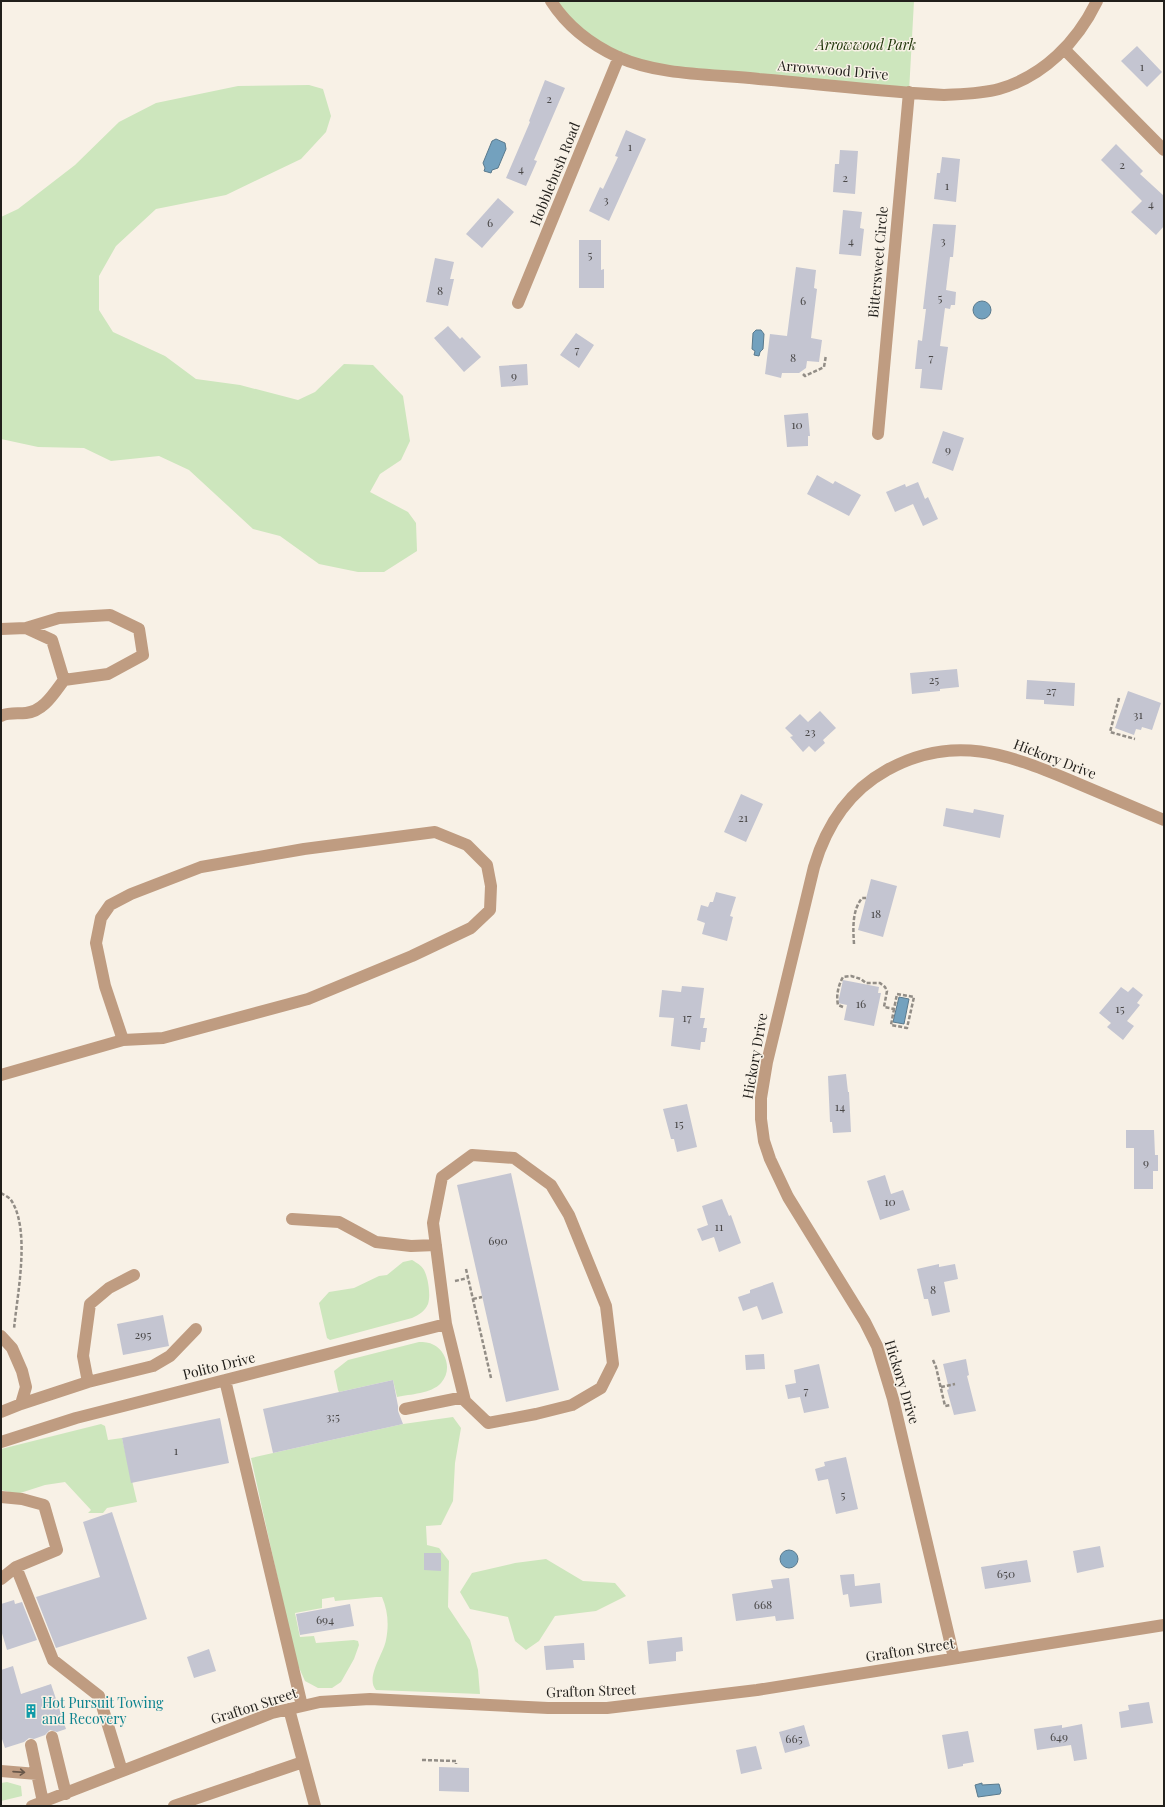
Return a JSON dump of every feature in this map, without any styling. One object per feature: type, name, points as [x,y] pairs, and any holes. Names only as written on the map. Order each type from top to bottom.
[{"type":"street","name":"Arrowwood Drive","points":[[551,1],[568,23],[600,48],[619,57],[644,65],[671,70],[909,92],[962,94],[999,89],[1033,73],[1064,50],[1085,23],[1097,1]]},
{"type":"street","points":[[1064,50],[1164,150]]},
{"type":"street","name":"Hobblebush Road","points":[[518,303],[619,57]]},
{"type":"street","name":"Bittersweet Circle","points":[[878,434],[909,92]]},
{"type":"street","points":[[1,629],[26,628],[59,618],[110,614],[139,629],[143,655],[108,674],[64,680],[44,706],[28,713],[4,714],[1,716]]},
{"type":"street","points":[[26,628],[52,640],[64,680]]},
{"type":"street","name":"Hickory Drive","points":[[954,1658],[893,1399],[876,1346],[865,1322],[788,1197],[770,1159],[764,1140],[761,1119],[761,1098],[767,1062],[814,866],[828,829],[839,812],[852,797],[881,773],[914,758],[932,752],[969,750],[1006,756],[1031,764],[1164,820]]},
{"type":"street","points":[[1,1075],[123,1040],[163,1038],[308,999],[412,956],[471,928],[490,910],[491,886],[487,864],[467,845],[435,832],[304,849],[201,867],[131,894],[110,905],[101,918],[96,943],[105,986],[123,1040]]},
{"type":"street","points":[[472,1155],[514,1158],[551,1185],[569,1215],[606,1306],[613,1364],[601,1388],[572,1405],[536,1414],[488,1423],[465,1401],[446,1324],[436,1245],[434,1223],[442,1177],[472,1155]]},
{"type":"street","points":[[292,1220],[339,1222],[376,1242],[411,1246],[436,1245]]},
{"type":"street","points":[[88,1382],[83,1356],[90,1304],[109,1288],[134,1275]]},
{"type":"street","name":"Polito Drive","points":[[1,1442],[76,1418],[446,1324]]},
{"type":"street","points":[[1,1412],[88,1382],[153,1366],[170,1356],[196,1329]]},
{"type":"street","points":[[1,1336],[12,1348],[22,1371],[26,1387],[21,1404]]},
{"type":"street","points":[[225,1380],[302,1706]]},
{"type":"street","points":[[405,1409],[464,1397]]},
{"type":"street","points":[[1,1497],[22,1499],[44,1505],[57,1550],[16,1567],[1,1579]]},
{"type":"street","points":[[16,1567],[53,1660],[99,1696],[122,1771]]},
{"type":"street","name":"Grafton Street","points":[[37,1804],[66,1794],[205,1738],[289,1709],[320,1702],[370,1699],[548,1708],[607,1708],[750,1691],[1164,1625]]},
{"type":"street","points":[[289,1709],[315,1806]]},
{"type":"street","points":[[52,1737],[66,1794]]},
{"type":"street","points":[[31,1745],[37,1774],[37,1804]]},
{"type":"street","points":[[174,1806],[303,1762]]},
{"type":"street","points":[[1,1771],[37,1774]]},
{"type":"path","points":[[803,374],[805,376],[824,367],[826,355]]},
{"type":"path","points":[[1119,698],[1110,732],[1135,739]]},
{"type":"path","points":[[854,944],[854,919],[856,909],[862,898],[866,898]]},
{"type":"path","points":[[843,1007],[838,1005],[837,1001],[840,982],[843,977],[851,976],[861,979],[866,984],[880,983],[885,987],[887,995],[884,1007],[894,1009]]},
{"type":"path","points":[[897,994],[914,997],[907,1028],[891,1025],[894,1009],[897,994]]},
{"type":"path","points":[[1,1193],[11,1199],[21,1224],[21,1264],[12,1348]]},
{"type":"path","points":[[466,1269],[491,1378]]},
{"type":"path","points":[[473,1300],[482,1297]]},
{"type":"path","points":[[933,1360],[945,1406],[952,1405]]},
{"type":"path","points":[[941,1387],[955,1384]]},
{"type":"path","points":[[422,1760],[456,1761],[456,1764]]},
{"type":"green space","name":"Arrowwood Park","points":[[551,1],[914,1],[909,92],[644,65],[584,36]]},
{"type":"green space","points":[[309,85],[323,89],[331,116],[326,132],[301,159],[226,195],[156,209],[116,246],[99,276],[99,310],[113,332],[165,356],[196,379],[240,385],[298,400],[315,392],[344,364],[373,365],[403,396],[410,441],[401,460],[380,474],[370,492],[408,512],[416,523],[417,551],[384,572],[358,572],[319,564],[280,536],[253,529],[189,470],[159,456],[111,461],[84,448],[38,447],[1,439],[1,217],[18,209],[75,165],[119,122],[156,103],[238,86]]},
{"type":"green space","points":[[412,1260],[423,1268],[428,1281],[429,1300],[423,1311],[412,1318],[330,1340],[327,1338],[319,1303],[329,1292],[354,1288],[379,1276],[387,1275],[403,1262]]},
{"type":"green space","points":[[419,1342],[434,1345],[445,1357],[447,1368],[446,1373],[441,1383],[437,1387],[420,1393],[397,1397],[393,1380],[339,1392],[334,1371],[348,1360]]},
{"type":"green space","points":[[453,1417],[461,1428],[455,1463],[453,1501],[441,1525],[426,1526],[427,1545],[439,1548],[449,1561],[448,1607],[470,1640],[478,1670],[480,1694],[376,1690],[373,1685],[374,1672],[385,1645],[387,1629],[387,1613],[382,1597],[335,1601],[334,1597],[322,1599],[322,1608],[295,1613],[300,1637],[314,1636],[316,1643],[358,1641],[359,1645],[354,1659],[341,1682],[332,1688],[318,1688],[305,1681],[296,1661],[251,1458],[403,1424]]},
{"type":"green space","points":[[101,1424],[105,1426],[108,1440],[122,1438],[137,1502],[107,1508],[103,1513],[88,1513],[91,1510],[65,1482],[45,1485],[17,1494],[1,1490],[1,1449]]},
{"type":"green space","points":[[546,1559],[583,1581],[615,1583],[626,1596],[596,1611],[555,1616],[539,1641],[526,1650],[515,1641],[508,1617],[470,1609],[460,1592],[472,1573],[515,1563]]},
{"type":"green space","points":[[7,1782],[21,1786],[22,1796],[1,1801],[1,1783]]},
{"type":"water","points":[[496,139],[505,143],[506,149],[498,168],[492,170],[491,173],[484,171],[485,168],[483,163],[492,141]]},
{"type":"water","points":[[978,301],[986,301],[991,306],[989,317],[986,319],[978,319],[973,314],[973,306]]},
{"type":"water","points":[[756,330],[761,330],[764,334],[763,349],[759,356],[754,355],[755,351],[752,349],[753,333]]},
{"type":"water","points":[[899,997],[909,999],[904,1024],[893,1022]]},
{"type":"water","points":[[785,1550],[793,1550],[798,1555],[796,1566],[793,1568],[785,1568],[780,1563],[780,1555]]},
{"type":"water","points":[[982,1783],[982,1785],[999,1784],[1001,1791],[1000,1794],[978,1797],[975,1785]]},
{"type":"building","points":[[1137,46],[1162,72],[1147,87],[1121,61]]},
{"type":"building","points":[[545,80],[565,88],[534,160],[537,161],[526,186],[506,178],[530,122],[529,121]]},
{"type":"building","points":[[626,130],[646,139],[609,221],[589,211],[600,187],[603,189],[618,157],[615,156]]},
{"type":"building","points":[[1116,144],[1143,171],[1140,174],[1164,196],[1164,226],[1156,235],[1131,212],[1142,201],[1101,160]]},
{"type":"building","points":[[840,150],[858,151],[855,194],[833,192],[835,164],[839,164]]},
{"type":"building","points":[[942,157],[960,159],[956,202],[934,199],[937,173],[940,173]]},
{"type":"building","points":[[498,198],[514,212],[482,248],[466,234]]},
{"type":"building","points":[[843,210],[862,212],[860,228],[864,229],[861,256],[839,254]]},
{"type":"building","points":[[933,224],[956,225],[953,257],[950,257],[946,290],[956,292],[955,305],[951,305],[950,309],[945,308],[940,346],[948,347],[942,390],[920,388],[922,369],[915,369],[918,340],[922,341],[926,309],[923,309]]},
{"type":"building","points":[[579,240],[601,240],[601,270],[604,269],[604,288],[579,288]]},
{"type":"building","points":[[435,258],[454,262],[450,279],[454,279],[448,306],[426,302]]},
{"type":"building","points":[[796,267],[816,270],[814,288],[817,289],[811,338],[822,340],[819,362],[807,361],[806,368],[799,373],[782,373],[781,378],[765,374],[770,334],[787,336]]},
{"type":"building","points":[[448,326],[460,339],[462,337],[481,357],[464,372],[434,338]]},
{"type":"building","points":[[576,333],[594,345],[579,368],[560,355]]},
{"type":"building","points":[[527,364],[528,385],[501,387],[499,366]]},
{"type":"building","points":[[808,413],[810,436],[808,436],[808,446],[787,447],[784,415]]},
{"type":"building","points":[[943,431],[964,438],[953,471],[932,463]]},
{"type":"building","points":[[817,475],[833,484],[835,481],[861,495],[849,516],[807,494]]},
{"type":"building","points":[[918,482],[925,499],[928,497],[938,519],[923,526],[913,504],[895,512],[886,492],[905,484],[906,487]]},
{"type":"building","points":[[957,669],[959,687],[912,694],[910,673]]},
{"type":"building","points":[[1027,680],[1075,683],[1074,706],[1044,704],[1044,700],[1026,699]]},
{"type":"building","points":[[1128,691],[1161,703],[1152,730],[1142,727],[1141,730],[1136,729],[1134,735],[1115,728]]},
{"type":"building","points":[[820,711],[836,728],[823,740],[825,743],[815,752],[809,746],[803,752],[790,737],[793,736],[785,728],[800,714],[808,722]]},
{"type":"building","points":[[741,794],[763,804],[746,842],[724,832]]},
{"type":"building","points":[[946,808],[973,813],[974,809],[1004,815],[1000,838],[943,826]]},
{"type":"building","points":[[871,879],[897,886],[883,937],[858,930]]},
{"type":"building","points":[[716,892],[736,897],[730,916],[733,917],[727,941],[702,934],[705,923],[697,920],[701,905],[708,907],[710,902],[713,902]]},
{"type":"building","points":[[843,980],[879,987],[878,993],[881,993],[874,1026],[844,1020],[847,1005],[838,1003]]},
{"type":"building","points":[[682,986],[704,988],[700,1018],[705,1018],[703,1028],[707,1028],[705,1042],[701,1042],[700,1050],[671,1046],[674,1018],[659,1017],[662,990],[681,992]]},
{"type":"building","points":[[1121,987],[1128,992],[1133,987],[1143,995],[1137,1003],[1140,1005],[1127,1021],[1134,1026],[1123,1040],[1107,1027],[1111,1023],[1099,1013]]},
{"type":"building","points":[[846,1074],[849,1092],[851,1132],[833,1133],[832,1122],[830,1122],[828,1076]]},
{"type":"building","points":[[687,1104],[697,1147],[677,1152],[674,1139],[671,1139],[663,1109]]},
{"type":"building","points":[[1126,1130],[1154,1130],[1155,1155],[1158,1155],[1158,1171],[1153,1171],[1153,1189],[1134,1189],[1134,1148],[1126,1148]]},
{"type":"building","points":[[511,1173],[559,1390],[506,1402],[457,1185]]},
{"type":"building","points":[[885,1175],[891,1194],[903,1190],[910,1210],[880,1220],[867,1181]]},
{"type":"building","points":[[722,1199],[729,1216],[731,1215],[741,1243],[719,1252],[714,1237],[702,1241],[697,1229],[708,1225],[702,1206]]},
{"type":"building","points":[[939,1264],[939,1267],[955,1264],[958,1279],[944,1282],[950,1312],[932,1316],[928,1299],[924,1299],[917,1269]]},
{"type":"building","points":[[773,1282],[783,1313],[762,1320],[757,1306],[743,1311],[738,1297],[750,1293],[750,1290]]},
{"type":"building","points":[[163,1315],[169,1346],[123,1355],[117,1324]]},
{"type":"building","points":[[764,1354],[765,1369],[746,1370],[745,1355]]},
{"type":"building","points":[[966,1359],[969,1375],[967,1376],[976,1411],[954,1415],[947,1390],[949,1389],[943,1364]]},
{"type":"building","points":[[819,1364],[829,1408],[804,1413],[800,1397],[788,1399],[785,1385],[796,1383],[794,1370]]},
{"type":"building","points":[[393,1380],[398,1411],[403,1424],[273,1453],[263,1409]]},
{"type":"building","points":[[220,1418],[229,1463],[131,1483],[122,1438]]},
{"type":"building","points":[[846,1457],[858,1509],[836,1514],[828,1479],[818,1481],[815,1469],[825,1466],[824,1462]]},
{"type":"building","points":[[112,1512],[147,1619],[56,1648],[36,1597],[100,1577],[83,1522]]},
{"type":"building","points":[[1100,1546],[1104,1567],[1077,1573],[1073,1551]]},
{"type":"building","points":[[424,1553],[441,1553],[441,1571],[424,1570]]},
{"type":"building","points":[[1027,1560],[1031,1582],[985,1589],[981,1567]]},
{"type":"building","points":[[854,1574],[855,1586],[880,1583],[882,1603],[850,1607],[848,1594],[843,1595],[840,1575]]},
{"type":"building","points":[[789,1578],[794,1619],[776,1621],[775,1616],[736,1621],[732,1594],[773,1588],[771,1580]]},
{"type":"building","points":[[14,1600],[15,1604],[22,1602],[37,1640],[7,1650],[1,1630],[1,1604]]},
{"type":"building","points":[[350,1604],[354,1626],[300,1635],[296,1614]]},
{"type":"building","points":[[682,1637],[683,1651],[676,1652],[676,1661],[649,1664],[647,1641]]},
{"type":"building","points":[[584,1643],[585,1660],[573,1660],[574,1668],[546,1670],[544,1646]]},
{"type":"building","points":[[209,1649],[216,1671],[194,1678],[187,1657]]},
{"type":"building","name":"Hot Pursuit Towing and Recovery","points":[[13,1666],[21,1694],[51,1684],[66,1729],[57,1732],[50,1730],[45,1735],[34,1739],[29,1738],[24,1742],[5,1748],[1,1736],[1,1670]]},
{"type":"building","points":[[1149,1702],[1153,1723],[1121,1728],[1119,1712],[1129,1710],[1128,1705]]},
{"type":"building","points":[[1082,1724],[1087,1759],[1074,1761],[1071,1745],[1037,1750],[1034,1729],[1062,1725],[1062,1728]]},
{"type":"building","points":[[804,1725],[810,1746],[785,1753],[779,1732]]},
{"type":"building","points":[[968,1731],[974,1762],[948,1769],[942,1735]]},
{"type":"building","points":[[756,1746],[762,1769],[741,1774],[736,1750]]},
{"type":"building","points":[[439,1767],[469,1768],[469,1792],[439,1791]]},
{"type":"place","name":"Hot Pursuit Towing and Recovery","points":[[31,1711]]}]
